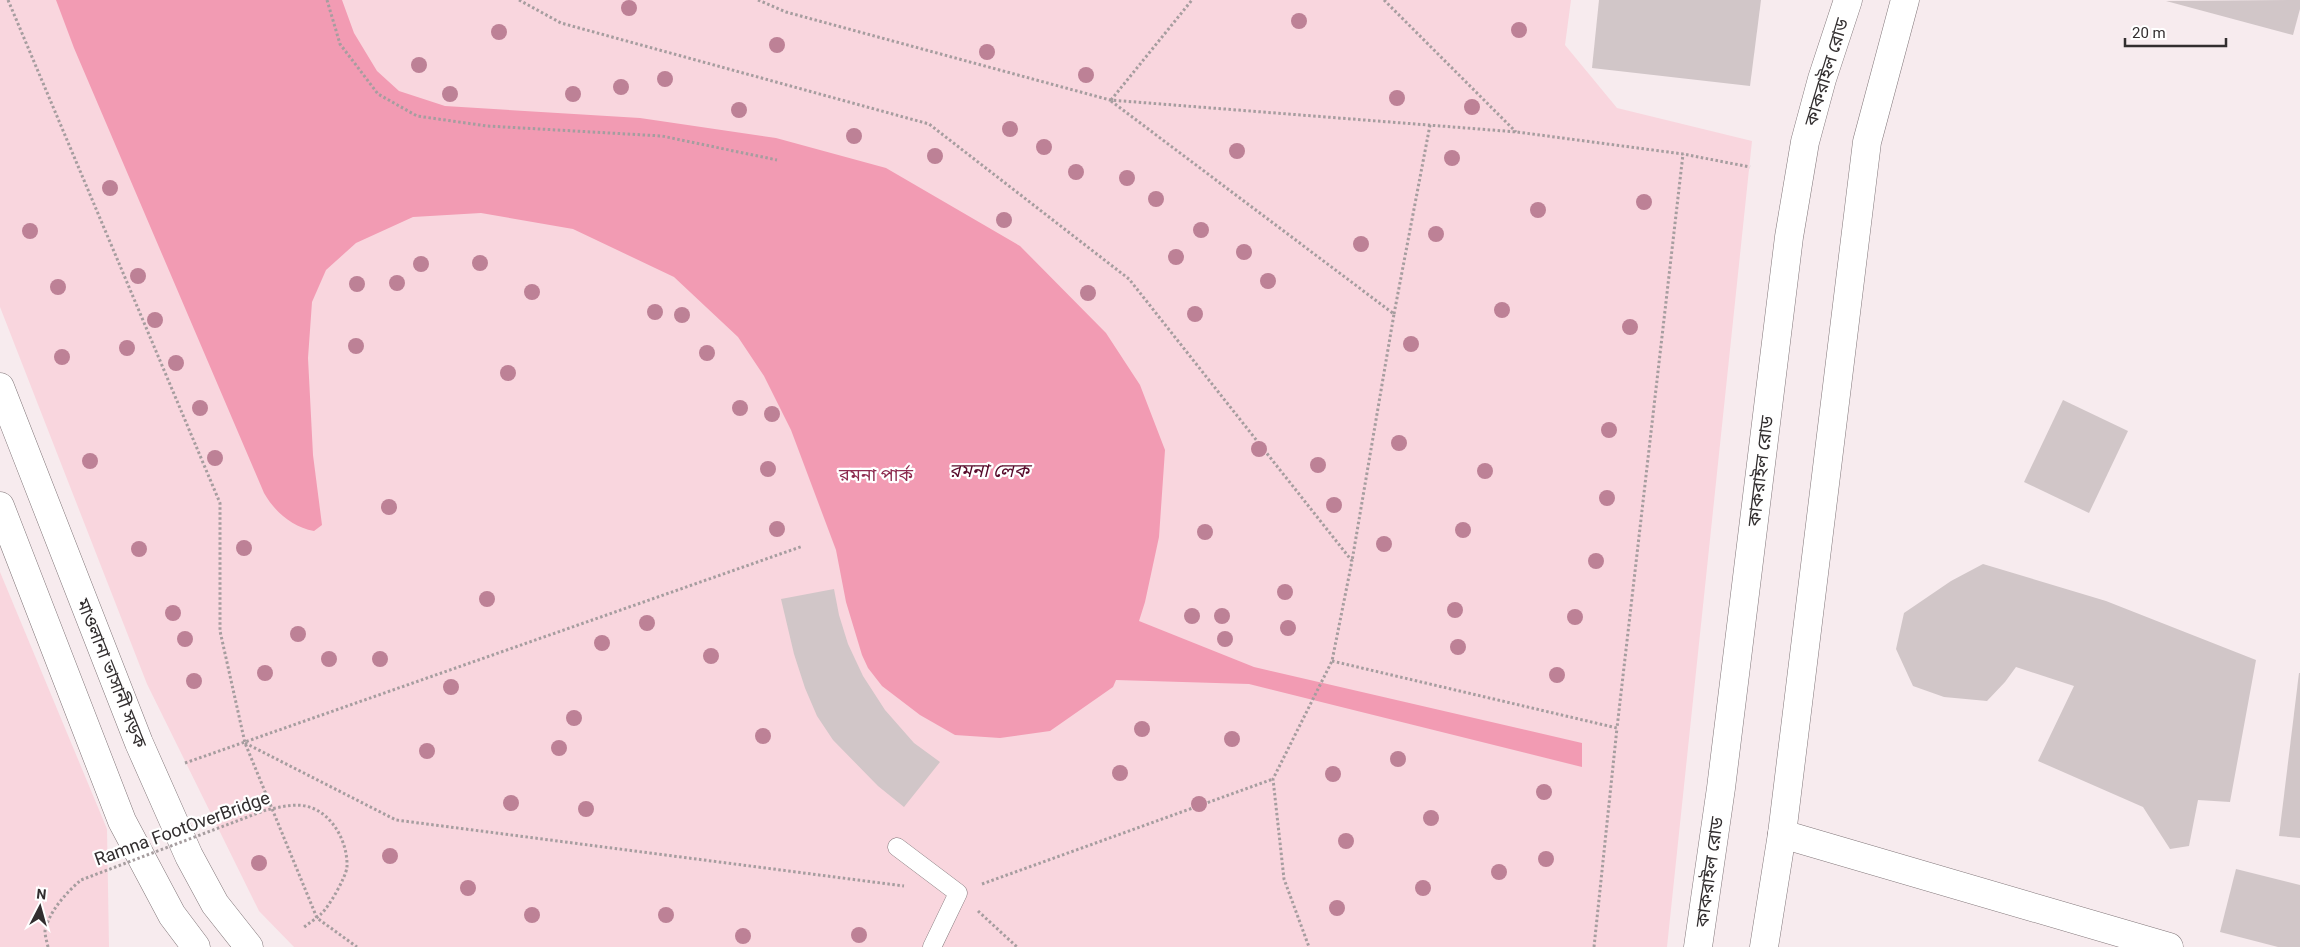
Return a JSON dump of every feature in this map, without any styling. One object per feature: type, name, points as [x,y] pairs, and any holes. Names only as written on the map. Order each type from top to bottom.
[{"type":"main road","name":"কাকরাইল রোড","points":[[1698,947],[1721,788],[1789,237],[1805,142],[1822,79],[1848,0]]},
{"type":"main road","points":[[1764,947],[1782,834],[1867,142],[1905,0]]},
{"type":"main road","name":"মাওলানা ভাসানী সড়ক","points":[[0,387],[139,743],[189,856],[215,904],[249,947]]},
{"type":"main road","points":[[0,506],[122,821],[172,915],[196,947]]},
{"type":"main road","points":[[1782,834],[2170,947]]},
{"type":"lane","points":[[897,847],[958,893],[932,947]]},
{"type":"path","points":[[8,0],[220,503],[220,631],[244,743],[317,918],[357,947]]},
{"type":"path","points":[[327,0],[340,44],[378,94],[417,116],[487,126],[662,136],[777,160]]},
{"type":"path","points":[[519,0],[561,23],[929,124],[1129,279],[1352,562]]},
{"type":"path","points":[[758,0],[786,12],[1110,100],[1517,132],[1683,154],[1750,167]]},
{"type":"path","points":[[1110,100],[1192,0]]},
{"type":"path","points":[[1384,0],[1517,132]]},
{"type":"path","points":[[1110,100],[1394,314]]},
{"type":"path","points":[[1310,947],[1284,879],[1273,779],[1332,661],[1352,562],[1394,314],[1430,125]]},
{"type":"path","points":[[1594,947],[1617,728],[1683,154]]},
{"type":"path","points":[[185,763],[803,546]]},
{"type":"path","points":[[1332,661],[1617,728]]},
{"type":"path","points":[[244,743],[396,820],[909,887]]},
{"type":"path","points":[[1017,947],[958,893],[1273,779]]},
{"type":"path","name":"Ramna FootOverBridge","points":[[48,947],[45,932],[55,909],[64,895],[81,880],[266,810],[289,805],[312,808],[328,818],[343,840],[347,868],[336,893],[322,913],[303,928]]},
{"type":"green space","name":"রমনা পার্ক","points":[[0,0],[1571,0],[1565,45],[1617,108],[1752,141],[1667,947],[294,947],[259,911],[147,684],[0,307]]},
{"type":"green space","points":[[0,572],[107,829],[109,947],[0,947]]},
{"type":"water","name":"রমনা লেক","points":[[56,0],[342,0],[354,33],[377,71],[399,91],[445,106],[640,118],[776,138],[886,168],[1020,246],[1106,333],[1140,385],[1165,450],[1159,537],[1139,621],[1254,667],[1582,743],[1582,767],[1249,684],[1116,680],[1113,687],[1050,731],[1000,738],[955,735],[920,715],[882,686],[868,668],[862,655],[846,602],[836,550],[791,430],[764,376],[738,337],[674,277],[573,229],[481,213],[413,217],[356,243],[326,270],[312,302],[308,358],[313,455],[322,525],[314,531],[298,526],[285,518],[264,493],[74,48]]},
{"type":"building","points":[[1599,0],[1761,0],[1750,86],[1592,68]]},
{"type":"building","points":[[2300,0],[2300,9],[2293,35],[2166,1]]},
{"type":"building","points":[[2063,400],[2128,431],[2089,513],[2024,482]]},
{"type":"building","points":[[1983,564],[2106,601],[2256,660],[2230,802],[2198,800],[2189,846],[2170,849],[2143,807],[2038,761],[2074,686],[2016,667],[1987,701],[1944,697],[1913,686],[1896,649],[1904,613],[1951,581]]},
{"type":"building","points":[[834,589],[839,615],[848,644],[863,676],[885,710],[914,743],[940,762],[904,807],[878,786],[833,740],[817,716],[805,688],[794,654],[781,599]]},
{"type":"building","points":[[2300,673],[2300,838],[2279,836]]},
{"type":"building","points":[[2236,869],[2300,885],[2300,947],[2278,947],[2220,932]]}]
